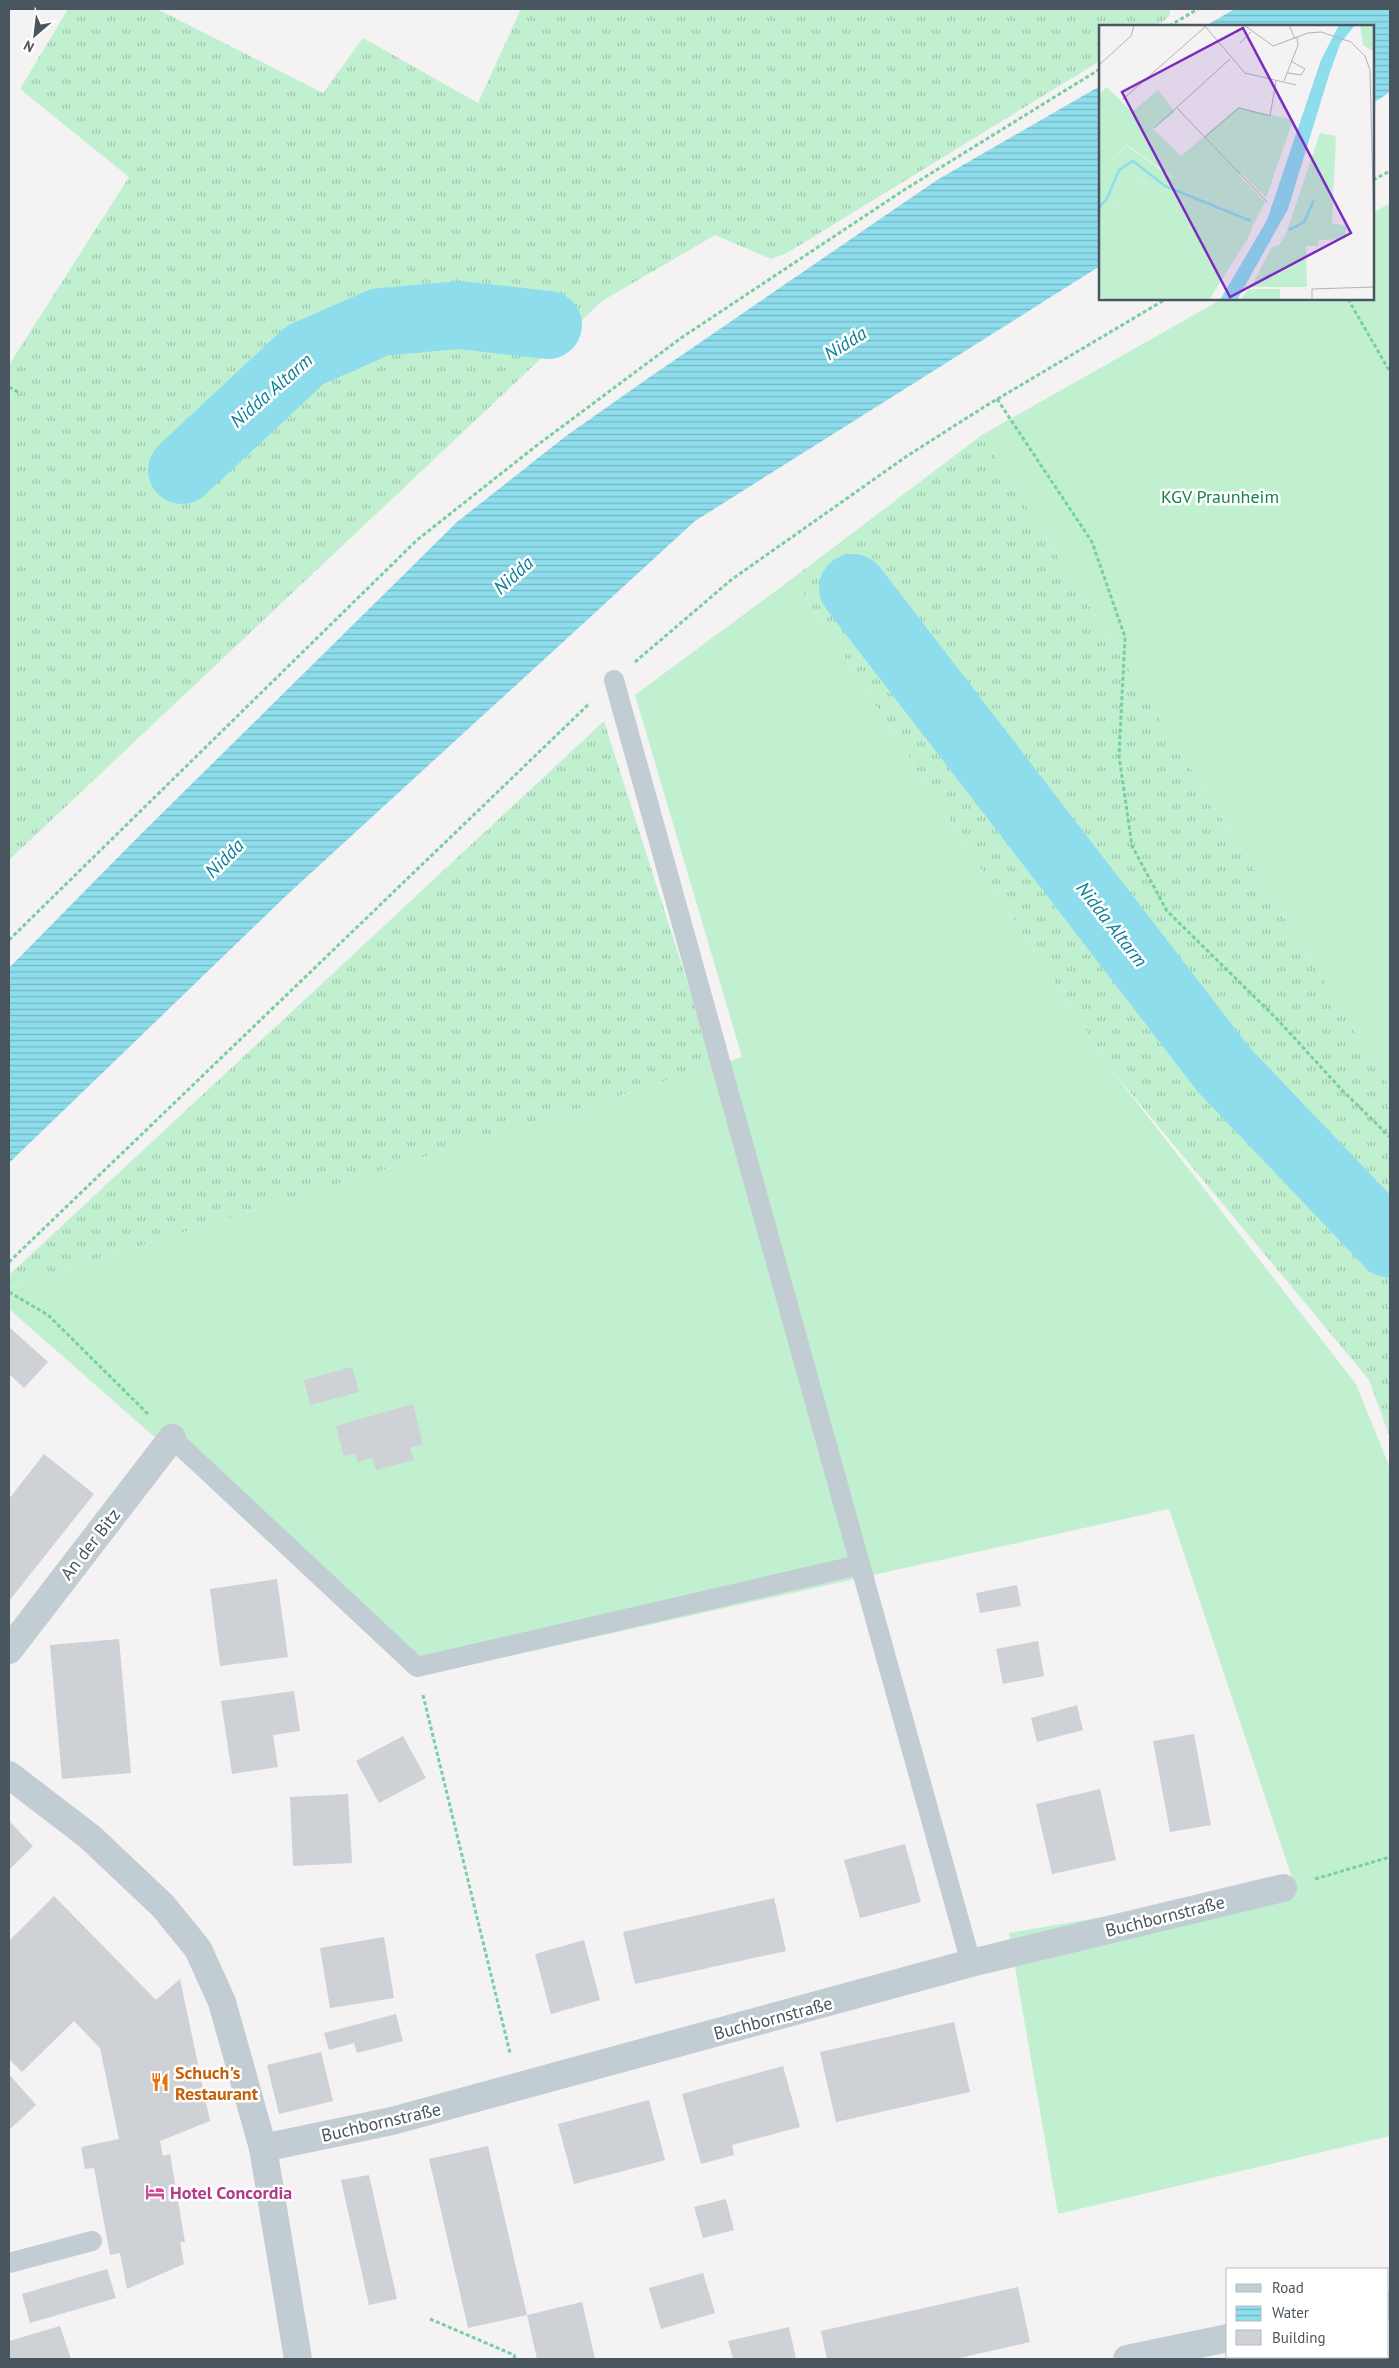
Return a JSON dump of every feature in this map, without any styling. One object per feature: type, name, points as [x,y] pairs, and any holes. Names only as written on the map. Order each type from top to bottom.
[{"type":"street","name":"An der Bitz","points":[[9,1650],[172,1438]]},
{"type":"street","points":[[9,1775],[90,1837],[163,1906],[198,1949],[222,2002],[262,2148],[298,2359]]},
{"type":"street","name":"Buchbornstraße","points":[[262,2148],[392,2121],[519,2088],[971,1963],[1283,1888]]},
{"type":"street","points":[[1127,2359],[1226,2338]]},
{"type":"lane","points":[[614,680],[971,1963]]},
{"type":"lane","points":[[172,1438],[416,1667],[859,1565]]},
{"type":"lane","points":[[9,2263],[92,2241]]},
{"type":"path","points":[[1171,25],[1198,9]]},
{"type":"path","points":[[9,940],[424,534],[536,446],[681,338],[904,190],[1099,70]]},
{"type":"path","points":[[1374,179],[1390,170]]},
{"type":"path","points":[[9,1262],[614,680],[731,580],[907,456],[997,399],[1164,300]]},
{"type":"path","points":[[1349,300],[1390,372]]},
{"type":"path","points":[[9,388],[18,392]]},
{"type":"path","points":[[997,399],[1092,542],[1125,637],[1120,756],[1132,846],[1167,911],[1277,1019],[1342,1090],[1390,1137]]},
{"type":"path","points":[[9,1292],[48,1315],[172,1438]]},
{"type":"path","points":[[416,1667],[519,2088]]},
{"type":"path","points":[[1283,1888],[1390,1857]]},
{"type":"path","points":[[430,2319],[514,2355],[514,2359]]},
{"type":"green space","points":[[68,9],[157,9],[323,93],[363,38],[478,103],[521,9],[1170,9],[1170,15],[1159,25],[1099,25],[1099,62],[787,253],[771,259],[715,235],[602,301],[9,860],[9,365],[129,177],[20,89]]},
{"type":"green space","name":"KGV Praunheim","points":[[1390,203],[1390,1087],[982,435],[1220,300],[1374,300],[1374,212]]},
{"type":"green space","points":[[982,435],[1390,1087],[1390,1438],[1369,1380],[1110,1068],[793,578]]},
{"type":"green space","points":[[793,578],[1110,1068],[1356,1384],[1390,1468],[1390,2136],[1058,2214],[1009,1933],[1294,1884],[1169,1509],[425,1675],[9,1309],[9,1287],[742,1057],[635,695]]},
{"type":"green space","points":[[604,721],[714,1066],[9,1287],[9,1275]]},
{"type":"water","points":[[1235,9],[1390,9],[1390,92],[1374,102],[1374,25],[1207,25]]},
{"type":"water","name":"Nidda","points":[[1099,87],[1099,267],[695,521],[288,894],[9,1163],[9,968],[136,839],[457,522],[566,436],[937,180]]},
{"type":"building","points":[[9,1327],[48,1362],[24,1388],[9,1374]]},
{"type":"building","points":[[352,1367],[359,1392],[310,1405],[304,1380]]},
{"type":"building","points":[[413,1404],[423,1444],[410,1448],[414,1460],[376,1470],[372,1458],[358,1462],[355,1454],[344,1456],[336,1426]]},
{"type":"building","points":[[44,1454],[94,1494],[9,1601],[9,1499]]},
{"type":"building","points":[[277,1579],[288,1657],[220,1666],[210,1589]]},
{"type":"building","points":[[1017,1585],[1021,1606],[980,1613],[976,1593]]},
{"type":"building","points":[[119,1639],[131,1773],[62,1779],[50,1645]]},
{"type":"building","points":[[1038,1641],[1044,1676],[1003,1684],[996,1649]]},
{"type":"building","points":[[294,1691],[300,1731],[273,1735],[278,1767],[232,1774],[221,1701]]},
{"type":"building","points":[[1077,1705],[1083,1730],[1037,1742],[1031,1718]]},
{"type":"building","points":[[1194,1734],[1211,1825],[1170,1832],[1153,1741]]},
{"type":"building","points":[[403,1736],[426,1778],[379,1803],[356,1761]]},
{"type":"building","points":[[1100,1789],[1116,1860],[1052,1874],[1036,1804]]},
{"type":"building","points":[[348,1794],[352,1863],[293,1866],[290,1797]]},
{"type":"building","points":[[9,1821],[33,1846],[9,1870]]},
{"type":"building","points":[[905,1844],[921,1902],[860,1918],[844,1860]]},
{"type":"building","points":[[54,1896],[156,2000],[180,1979],[210,2121],[160,2141],[163,2156],[170,2154],[185,2242],[180,2242],[184,2264],[127,2289],[120,2253],[110,2255],[94,2168],[85,2169],[81,2147],[119,2139],[100,2048],[74,2021],[22,2072],[9,2059],[9,1941]]},
{"type":"building","points":[[774,1898],[786,1951],[635,1984],[623,1932]]},
{"type":"building","points":[[384,1937],[394,1998],[330,2008],[320,1948]]},
{"type":"building","points":[[584,1940],[600,2000],[551,2014],[535,1954]]},
{"type":"building","points":[[396,2014],[403,2041],[357,2053],[354,2043],[329,2050],[324,2033]]},
{"type":"building","points":[[954,2022],[970,2092],[836,2122],[820,2052]]},
{"type":"building","points":[[321,2052],[333,2101],[279,2114],[267,2065]]},
{"type":"building","points":[[783,2066],[800,2127],[732,2145],[734,2155],[701,2164],[682,2094]]},
{"type":"building","points":[[9,2074],[36,2105],[9,2130]]},
{"type":"building","points":[[649,2100],[665,2160],[574,2184],[558,2124]]},
{"type":"building","points":[[488,2146],[527,2315],[468,2328],[429,2159]]},
{"type":"building","points":[[369,2175],[397,2299],[369,2305],[341,2180]]},
{"type":"building","points":[[726,2199],[734,2230],[703,2238],[694,2207]]},
{"type":"building","points":[[107,2269],[116,2298],[30,2323],[22,2294]]},
{"type":"building","points":[[703,2273],[715,2313],[661,2329],[649,2288]]},
{"type":"building","points":[[1018,2287],[1030,2342],[955,2359],[827,2359],[821,2331]]},
{"type":"building","points":[[582,2302],[595,2359],[537,2359],[527,2315]]},
{"type":"building","points":[[60,2326],[71,2359],[9,2359],[9,2341]]},
{"type":"building","points":[[789,2327],[796,2359],[733,2359],[728,2341]]},
{"type":"waterway","name":"Nidda Altarm","points":[[182,470],[305,355],[380,322],[460,315],[548,325]]},
{"type":"waterway","name":"Nidda Altarm","points":[[853,588],[1224,1070],[1390,1244]]},
{"type":"place","name":"Schuch's Restaurant","points":[[160,2082]]},
{"type":"place","name":"Hotel Concordia","points":[[155,2192]]}]
